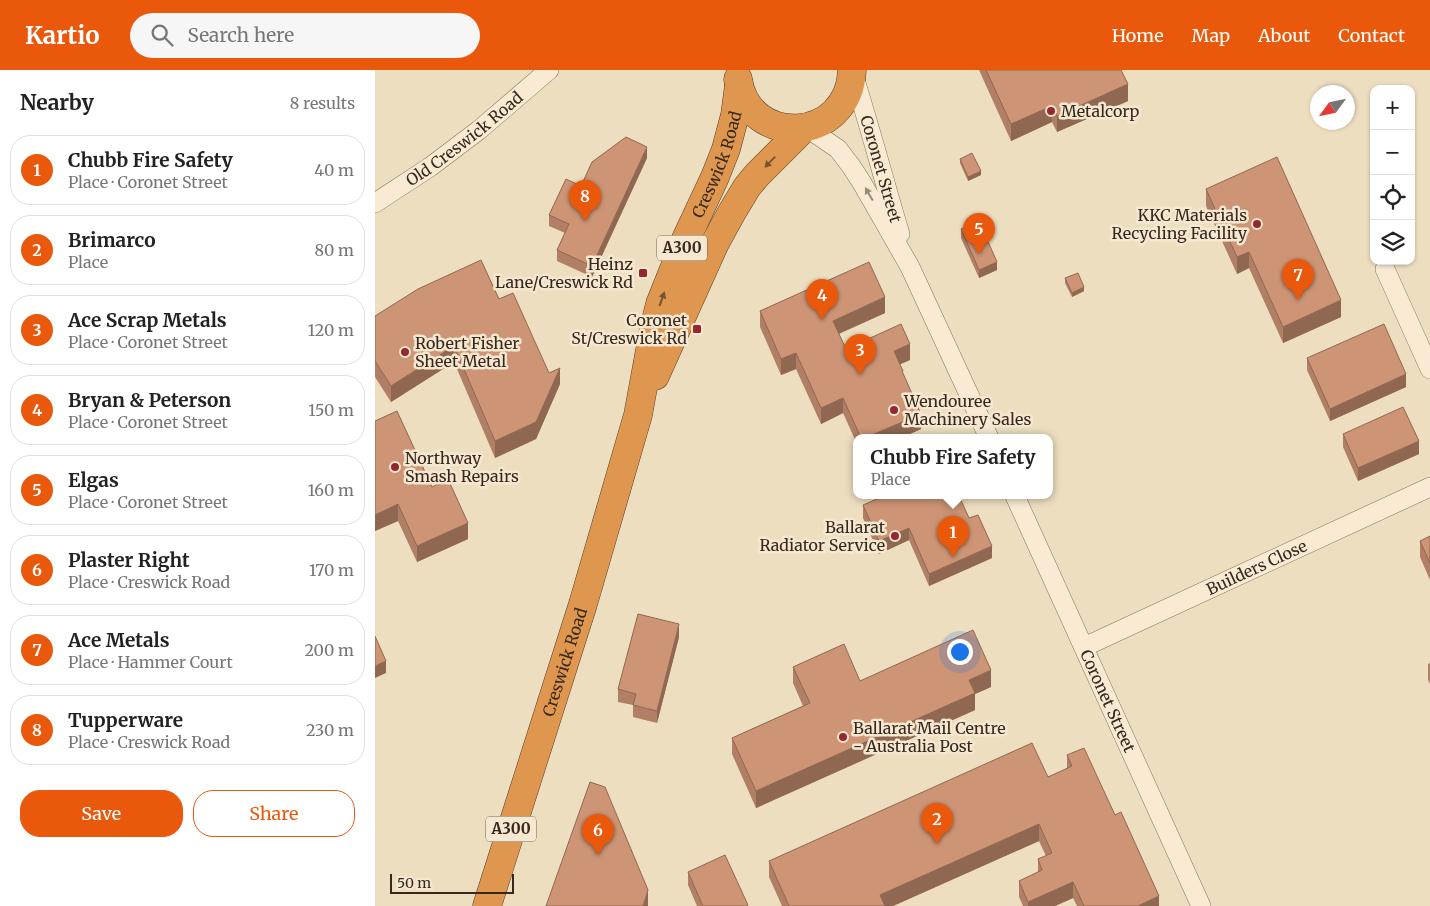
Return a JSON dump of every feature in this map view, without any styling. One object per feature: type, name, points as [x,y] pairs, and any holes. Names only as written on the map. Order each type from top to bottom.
[{"type":"highway","name":"A300","points":[[737,77],[744,98],[751,108],[767,121],[785,128],[805,127],[826,119],[837,110],[848,91],[852,70]]},
{"type":"highway","name":"Creswick Road","points":[[487,906],[583,604],[638,415],[660,304],[686,239],[726,149],[735,115],[737,77]]},
{"type":"highway","name":"Creswick Road","points":[[638,415],[715,244],[732,212],[747,187],[757,175],[805,127]]},
{"type":"street","name":"Old Creswick Road","points":[[375,203],[450,153],[549,70]]},
{"type":"street","name":"Coronet Street","points":[[852,70],[910,266]]},
{"type":"street","name":"Coronet Street","points":[[805,127],[837,149],[863,183],[910,266],[987,434]]},
{"type":"street","points":[[1385,268],[1430,369]]},
{"type":"street","name":"Builders Close","points":[[1084,647],[1430,487]]},
{"type":"street","name":"Coronet Street","points":[[1016,499],[1201,906]]},
{"type":"building","name":"Metalcorp","points":[[986,70],[1121,70],[1128,84],[1057,116],[1052,106],[1011,124]]},
{"type":"building","points":[[626,137],[647,147],[592,266],[557,250],[569,224],[549,215],[566,179],[581,186],[592,162]]},
{"type":"building","points":[[972,153],[981,171],[968,177],[960,159]]},
{"type":"building","points":[[1277,157],[1341,300],[1283,327],[1249,252],[1237,257],[1206,189]]},
{"type":"building","points":[[979,221],[997,262],[979,270],[961,229]]},
{"type":"building","points":[[481,260],[499,299],[513,293],[549,373],[560,368],[536,422],[495,441],[454,346],[391,386],[375,361],[375,316],[418,289]]},
{"type":"building","points":[[869,262],[885,297],[833,321],[846,349],[901,324],[910,344],[894,351],[921,414],[874,434],[859,434],[843,398],[821,408],[796,353],[781,359],[760,311]]},
{"type":"building","points":[[1078,273],[1084,287],[1072,293],[1065,278]]},
{"type":"building","points":[[1384,324],[1406,374],[1330,409],[1307,358]]},
{"type":"building","points":[[1403,407],[1419,441],[1358,468],[1343,434]]},
{"type":"building","name":"Northway Smash Repairs","points":[[397,411],[432,487],[448,479],[468,523],[417,546],[398,504],[375,515],[375,421]]},
{"type":"building","points":[[877,499],[960,499],[969,518],[978,515],[992,546],[929,574],[909,528],[879,541],[863,505]]},
{"type":"building","points":[[1430,536],[1430,563],[1420,541]]},
{"type":"building","points":[[638,614],[679,624],[657,711],[633,705],[636,694],[618,689]]},
{"type":"building","name":"Ballarat Mail Centre - Australia Post","points":[[973,630],[991,670],[969,680],[975,693],[756,791],[732,738],[810,703],[793,667],[844,644],[860,681]]},
{"type":"building","points":[[375,636],[386,661],[375,666]]},
{"type":"building","points":[[1032,743],[1048,777],[1072,766],[1067,755],[1084,748],[1115,815],[1121,812],[1159,896],[1138,906],[1084,906],[1073,882],[1028,902],[1019,881],[1042,870],[1038,859],[1052,853],[1039,824],[880,895],[885,906],[789,906],[769,861]]},
{"type":"building","points":[[590,782],[605,787],[648,890],[643,906],[546,906]]},
{"type":"building","points":[[725,855],[748,905],[703,906],[688,872]]},
{"type":"place","name":"Metalcorp","points":[[1051,111]]},
{"type":"place","name":"Tupperware","points":[[585,221]]},
{"type":"place","name":"KKC Materials Recycling Facility","points":[[1257,224]]},
{"type":"place","name":"Elgas","points":[[979,254]]},
{"type":"place","name":"Heinz Lane/Creswick Rd","points":[[643,273]]},
{"type":"place","name":"Ace Metals","points":[[1298,300]]},
{"type":"place","name":"Bryan & Peterson","points":[[822,320]]},
{"type":"place","name":"Coronet St/Creswick Rd","points":[[697,329]]},
{"type":"place","name":"Robert Fisher Sheet Metal","points":[[405,352]]},
{"type":"place","name":"Ace Scrap Metals","points":[[860,375]]},
{"type":"place","name":"Wendouree Machinery Sales","points":[[894,410]]},
{"type":"place","name":"Northway Smash Repairs","points":[[395,467]]},
{"type":"place","name":"Ballarat Radiator Service","points":[[895,536]]},
{"type":"place","name":"Chubb Fire Safety","points":[[953,557]]},
{"type":"place","name":"Ballarat Mail Centre - Australia Post","points":[[843,737]]},
{"type":"place","name":"Brimarco","points":[[937,844]]},
{"type":"place","name":"Plaster Right","points":[[598,855]]}]
